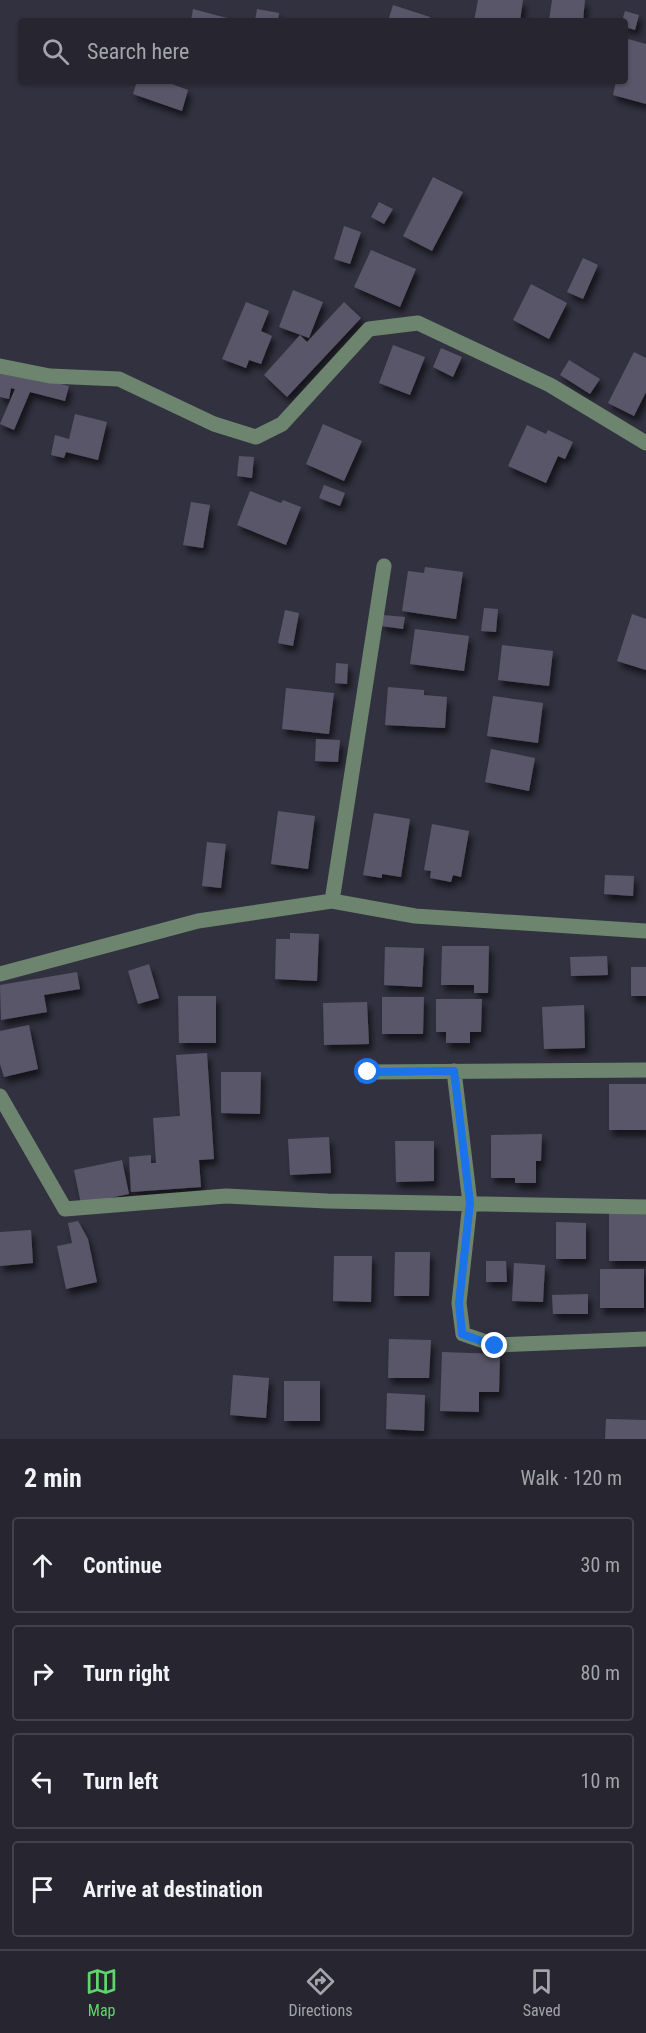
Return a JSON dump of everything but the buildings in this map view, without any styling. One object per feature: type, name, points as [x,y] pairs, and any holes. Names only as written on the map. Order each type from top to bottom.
[{"type":"street","points":[[0,366],[50,376],[119,379],[214,424],[256,437],[282,424],[369,329],[418,323],[550,385],[646,443]]},
{"type":"street","points":[[332,901],[384,566]]},
{"type":"street","points":[[0,974],[198,921],[332,901],[415,916],[646,931]]},
{"type":"street","points":[[368,1072],[646,1070]]},
{"type":"street","points":[[454,1071],[470,1203],[459,1303],[462,1334],[495,1346],[646,1339]]},
{"type":"street","points":[[0,1096],[64,1209],[226,1196],[327,1201],[646,1207]]},
{"type":"route","points":[[368,1072],[454,1071],[470,1203],[459,1303],[462,1334],[495,1346]]}]
